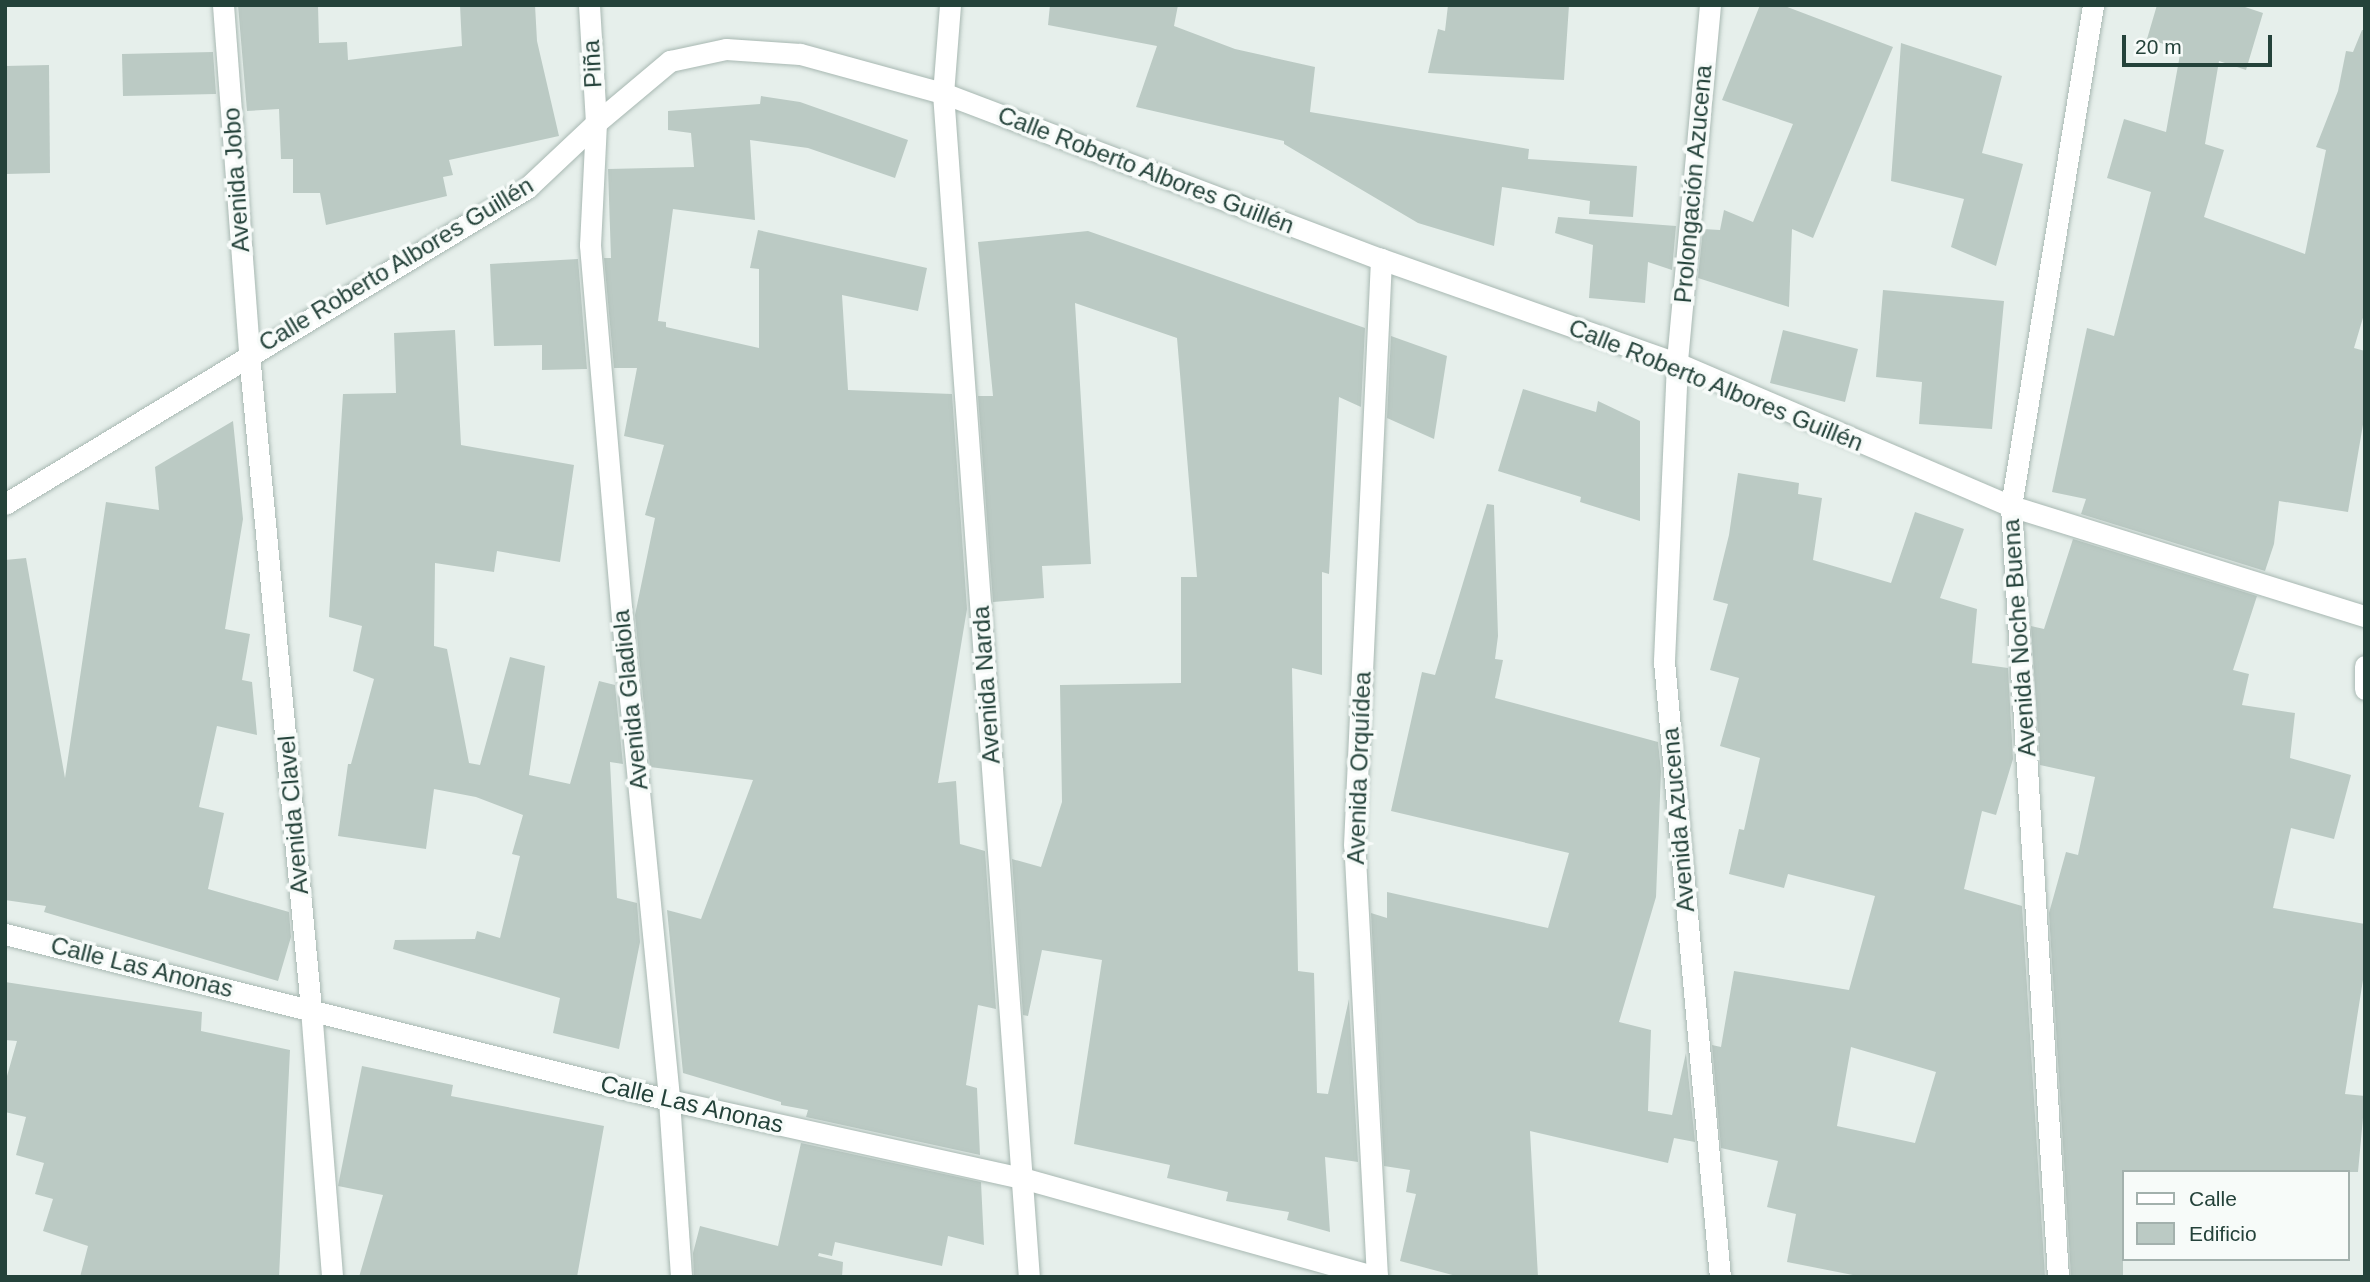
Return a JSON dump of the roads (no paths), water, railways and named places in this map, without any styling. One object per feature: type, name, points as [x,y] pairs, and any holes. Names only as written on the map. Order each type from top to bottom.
[{"type":"street","name":"Avenida Jobo","points":[[223,5],[249,354]]},
{"type":"street","name":"Piña","points":[[589,5],[596,123]]},
{"type":"street","name":"Avenida Narda","points":[[950,5],[943,93],[1028,1277]]},
{"type":"street","name":"Prolongación Azucena","points":[[1677,363],[1710,5]]},
{"type":"street","name":"Avenida Noche Buena","points":[[2058,1277],[2011,506],[2093,5]]},
{"type":"street","name":"Calle Roberto Albores Guillén","points":[[5,504],[527,188],[596,123],[670,61],[726,49],[800,54],[943,93],[1381,259],[1677,363],[2011,506],[2365,616]]},
{"type":"street","name":"Avenida Gladiola","points":[[596,123],[590,245],[622,618],[669,1100],[681,1277]]},
{"type":"street","name":"Avenida Orquídea","points":[[1377,1277],[1354,845],[1381,259]]},
{"type":"street","name":"Avenida Clavel","points":[[249,354],[312,1009],[332,1277]]},
{"type":"street","name":"Avenida Azucena","points":[[1677,363],[1664,661],[1720,1277]]},
{"type":"street","points":[[2365,666],[2365,689]]},
{"type":"street","name":"Calle Las Anonas","points":[[5,934],[669,1100],[1022,1178],[1377,1277]]}]
